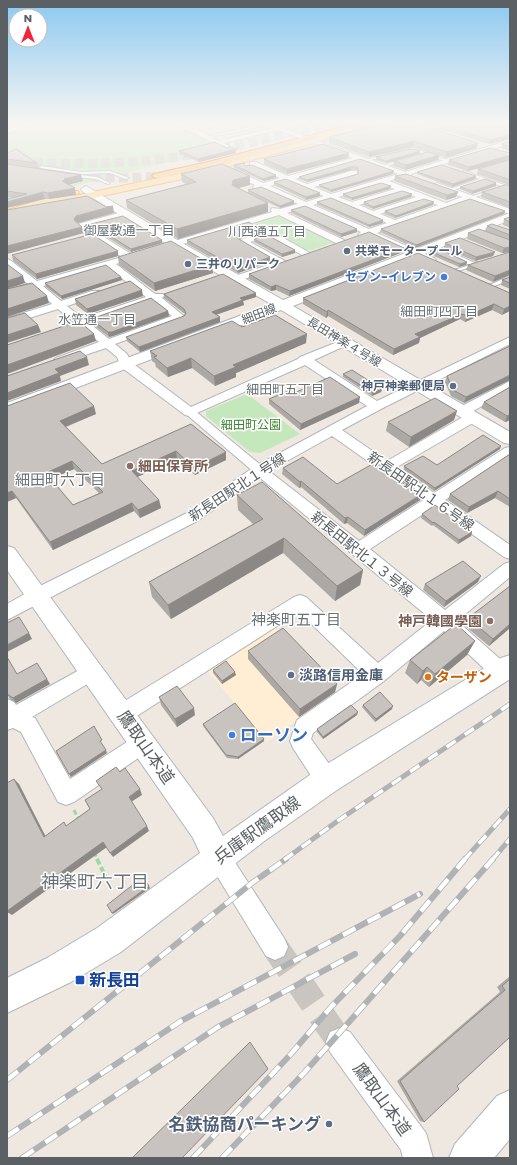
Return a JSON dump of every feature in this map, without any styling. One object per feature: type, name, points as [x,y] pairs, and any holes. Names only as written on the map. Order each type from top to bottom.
[{"type":"main road","points":[[7,213],[190,176]]},
{"type":"main road","points":[[7,208],[130,177]]},
{"type":"main road","points":[[32,207],[86,189]]},
{"type":"main road","points":[[7,220],[98,196]]},
{"type":"street","points":[[241,176],[469,277]]},
{"type":"street","points":[[284,176],[394,223]]},
{"type":"street","points":[[251,188],[294,176]]},
{"type":"street","points":[[308,186],[359,176]]},
{"type":"street","points":[[362,176],[445,205]]},
{"type":"street","points":[[7,293],[176,244],[397,176]]},
{"type":"street","points":[[411,176],[415,178]]},
{"type":"street","points":[[429,182],[510,212]]},
{"type":"street","name":"長田神楽４号線","points":[[86,189],[230,276],[510,439]]},
{"type":"street","points":[[352,205],[403,190]]},
{"type":"street","points":[[373,214],[423,197]]},
{"type":"street","points":[[328,246],[471,197]]},
{"type":"street","points":[[270,208],[349,239]]},
{"type":"street","points":[[126,214],[81,226],[129,257]]},
{"type":"street","name":"細田線","points":[[7,409],[433,246],[482,229],[510,216]]},
{"type":"street","points":[[213,278],[230,276],[310,253],[247,222]]},
{"type":"street","points":[[482,229],[503,229]]},
{"type":"street","points":[[268,233],[243,242],[288,260]]},
{"type":"street","points":[[79,239],[94,235]]},
{"type":"street","points":[[9,259],[59,305],[123,356],[125,364],[190,412],[258,470]]},
{"type":"street","points":[[50,364],[180,316],[109,264]]},
{"type":"street","points":[[118,286],[132,282]]},
{"type":"street","points":[[486,284],[503,292]]},
{"type":"street","points":[[7,322],[103,291]]},
{"type":"street","points":[[66,330],[88,319],[170,292]]},
{"type":"street","name":"新長田駅北１号線","points":[[7,613],[36,596],[194,516],[258,470],[376,406],[510,340]]},
{"type":"street","points":[[190,412],[304,359],[345,342]]},
{"type":"street","points":[[304,359],[376,406]]},
{"type":"street","points":[[387,467],[509,387]]},
{"type":"street","name":"新長田駅北１６号線","points":[[333,430],[510,553]]},
{"type":"street","points":[[358,549],[510,451]]},
{"type":"street","name":"新長田駅北１３号線","points":[[258,470],[358,549],[505,669]]},
{"type":"street","name":"鷹取山本道","points":[[7,554],[203,828],[218,858],[275,947]]},
{"type":"street","points":[[327,780],[300,741],[304,727],[377,675],[510,568]]},
{"type":"street","points":[[122,714],[300,602],[377,675]]},
{"type":"street","name":"兵庫駅鷹取線","points":[[7,996],[59,970],[109,940],[218,858],[327,780],[505,669]]},
{"type":"street","points":[[9,716],[92,671]]},
{"type":"street","points":[[9,716],[28,725],[66,794],[143,744]]},
{"type":"street","name":"鷹取山本道","points":[[340,1042],[415,1144],[418,1158]]},
{"type":"street","points":[[469,1158],[510,1109]]},
{"type":"lane","points":[[83,176],[97,178],[108,183]]},
{"type":"lane","points":[[475,176],[510,188]]},
{"type":"lane","points":[[451,190],[484,179]]},
{"type":"lane","points":[[471,197],[505,186]]},
{"type":"lane","points":[[433,246],[475,265]]},
{"type":"lane","points":[[449,268],[482,263]]},
{"type":"lane","points":[[486,284],[510,278]]},
{"type":"path","points":[[66,794],[79,821]]},
{"type":"path","points":[[92,849],[112,890]]},
{"type":"shaded area","points":[[275,626],[338,691],[267,742],[207,670]]},
{"type":"green space","points":[[7,176],[113,176],[7,203]]},
{"type":"green space","points":[[274,216],[283,216],[334,240],[333,243],[312,250],[305,250],[255,224],[256,222]]},
{"type":"green space","name":"細田町公園","points":[[247,394],[300,434],[260,453],[250,452],[206,416],[206,411]]},
{"type":"building","points":[[7,176],[75,176],[64,179],[66,180],[62,181],[75,188],[48,193],[43,192],[7,202],[7,199],[27,194],[7,191]]},
{"type":"building","points":[[185,176],[248,176],[233,180],[232,185],[268,203],[177,229],[126,200],[196,182]]},
{"type":"building","points":[[258,176],[272,176],[263,179]]},
{"type":"building","points":[[301,176],[319,176],[307,180],[299,177]]},
{"type":"building","points":[[350,176],[376,176],[331,190],[319,185]]},
{"type":"building","points":[[396,176],[413,176],[458,192],[447,195]]},
{"type":"building","points":[[430,176],[475,176],[453,184]]},
{"type":"building","points":[[499,176],[510,176],[510,180]]},
{"type":"building","points":[[286,179],[320,193],[306,197],[274,182]]},
{"type":"building","points":[[485,179],[496,183],[473,191],[460,187]]},
{"type":"building","points":[[381,183],[391,186],[352,198],[343,194]]},
{"type":"building","points":[[505,185],[510,185],[510,202],[482,192]]},
{"type":"building","points":[[261,187],[294,201],[280,206],[248,190]]},
{"type":"building","points":[[402,191],[412,194],[373,207],[364,202]]},
{"type":"building","points":[[87,196],[106,207],[113,206],[76,216],[74,220],[82,227],[7,246],[7,210]]},
{"type":"building","points":[[331,198],[383,220],[369,225],[317,202]]},
{"type":"building","points":[[424,199],[434,202],[396,216],[385,211]]},
{"type":"building","points":[[470,199],[505,211],[416,245],[381,229]]},
{"type":"building","points":[[305,206],[357,229],[341,234],[291,210]]},
{"type":"building","points":[[123,216],[162,240],[131,249],[91,224]]},
{"type":"building","points":[[510,217],[510,222],[504,219]]},
{"type":"building","points":[[249,222],[257,228],[239,234],[237,238],[270,257],[238,269],[187,240]]},
{"type":"building","points":[[492,224],[510,230],[510,235],[487,226]]},
{"type":"building","points":[[479,229],[510,240],[510,247],[504,248],[468,233]]},
{"type":"building","points":[[369,232],[404,248],[290,291],[276,285],[271,287],[249,274]]},
{"type":"building","points":[[92,234],[118,251],[36,274],[12,255]]},
{"type":"building","points":[[267,235],[295,250],[282,254],[254,239]]},
{"type":"building","points":[[460,238],[495,252],[476,257],[445,243]]},
{"type":"building","points":[[171,241],[212,265],[154,283],[118,257]]},
{"type":"building","points":[[437,248],[467,262],[460,264],[430,251]]},
{"type":"building","points":[[510,252],[510,270],[495,276],[468,265]]},
{"type":"building","points":[[418,253],[510,293],[510,306],[504,309],[494,304],[467,316],[462,314],[415,334],[420,337],[394,349],[328,310],[327,312],[303,298]]},
{"type":"building","points":[[7,264],[23,276],[7,281]]},
{"type":"building","points":[[106,265],[121,277],[61,296],[45,283]]},
{"type":"building","points":[[223,274],[256,293],[240,298],[243,300],[212,312],[220,317],[139,347],[126,337],[184,316],[186,313],[184,309],[164,294]]},
{"type":"building","points":[[510,277],[510,283],[502,280]]},
{"type":"building","points":[[130,281],[142,290],[87,309],[75,299]]},
{"type":"building","points":[[32,283],[47,296],[7,309],[7,289]]},
{"type":"building","points":[[151,298],[168,311],[112,332],[108,332],[91,319]]},
{"type":"building","points":[[25,313],[38,325],[7,335],[7,318]]},
{"type":"building","points":[[275,315],[307,334],[233,365],[236,367],[214,376],[191,358],[167,368],[154,357],[157,356],[150,351],[232,321],[242,327]]},
{"type":"building","points":[[79,321],[94,334],[7,365],[7,345]]},
{"type":"building","points":[[510,346],[510,375],[466,397],[453,390],[447,376]]},
{"type":"building","points":[[80,351],[87,357],[55,369],[59,373],[7,393],[7,376]]},
{"type":"building","points":[[352,370],[382,389],[373,393],[343,374]]},
{"type":"building","points":[[330,377],[360,397],[301,424],[269,399],[290,390],[294,393]]},
{"type":"building","points":[[70,383],[94,406],[60,421],[102,464],[191,424],[226,452],[194,468],[176,451],[132,471],[159,500],[138,510],[132,503],[50,542],[12,491],[7,493],[7,406]],"holes":[[[72,461],[103,492],[73,505],[46,473]]]},
{"type":"building","points":[[510,387],[510,415],[507,416],[484,402]]},
{"type":"building","points":[[435,398],[457,411],[411,437],[388,422]]},
{"type":"building","points":[[483,435],[501,446],[435,488],[404,466],[423,456],[437,465]]},
{"type":"building","points":[[510,454],[510,499],[498,491],[469,507],[450,494]]},
{"type":"building","points":[[303,457],[337,484],[376,462],[422,494],[365,530],[348,517],[345,518],[283,468]]},
{"type":"building","points":[[262,482],[363,570],[337,586],[284,538],[168,605],[149,582],[263,519],[237,495]]},
{"type":"building","points":[[435,505],[472,532],[459,540],[422,514]]},
{"type":"building","points":[[463,561],[481,576],[446,601],[425,584]]},
{"type":"building","name":"神戸韓國學園","points":[[510,586],[510,624],[493,639],[468,618]]},
{"type":"building","points":[[19,617],[29,633],[7,645],[7,623]]},
{"type":"building","points":[[456,624],[475,641],[435,674],[427,667],[423,671],[410,660]]},
{"type":"building","name":"淡路信用金庫","points":[[283,628],[337,684],[300,709],[248,651]]},
{"type":"building","points":[[7,657],[17,674],[37,663],[47,679],[13,698],[7,694]]},
{"type":"building","points":[[226,661],[235,672],[222,681],[213,670]]},
{"type":"building","points":[[177,686],[194,708],[175,719],[159,697]]},
{"type":"building","points":[[380,692],[393,706],[376,719],[363,705]]},
{"type":"building","points":[[235,703],[264,739],[238,757],[226,755],[203,724]]},
{"type":"building","points":[[351,705],[358,712],[323,737],[317,729]]},
{"type":"building","points":[[94,726],[102,740],[100,741],[106,750],[69,774],[56,751]]},
{"type":"building","points":[[116,767],[120,772],[125,768],[140,789],[129,797],[147,826],[110,853],[103,842],[7,911],[7,783],[14,779],[44,837],[64,822],[66,826],[90,809],[85,800],[102,789],[96,781]]},
{"type":"building","points":[[143,877],[149,886],[112,913],[107,905]]},
{"type":"building","points":[[510,979],[510,1037],[457,1086],[459,1089],[424,1122],[400,1081],[505,990],[502,986]]},
{"type":"building","points":[[250,1042],[268,1069],[182,1158],[132,1158]]},
{"type":"tunnel","points":[[92,177],[122,178],[151,176]]},
{"type":"tunnel","points":[[275,947],[340,1042]]},
{"type":"railway","points":[[284,860],[339,820],[510,704]]},
{"type":"railway","points":[[464,860],[510,809]]},
{"type":"railway","points":[[492,860],[510,839]]},
{"type":"railway","points":[[7,1080],[252,883],[286,859]]},
{"type":"railway","points":[[193,1158],[291,1054],[331,1007],[400,936],[465,859]]},
{"type":"railway","points":[[222,1158],[304,1073],[493,859]]},
{"type":"railway","points":[[7,1136],[181,1021],[420,894]]},
{"type":"railway","points":[[22,1158],[218,1027],[355,954]]},
{"type":"place","name":"共栄モータープール","points":[[347,251]]},
{"type":"place","name":"三井のリパーク","points":[[188,264]]},
{"type":"place","name":"セブン-イレブン","points":[[444,277]]},
{"type":"place","name":"神戸神楽郵便局","points":[[453,386]]},
{"type":"place","name":"細田保育所","points":[[130,466]]},
{"type":"place","name":"神戸韓國學園","points":[[490,621]]},
{"type":"place","name":"淡路信用金庫","points":[[291,675]]},
{"type":"place","name":"ターザン","points":[[428,677]]},
{"type":"place","name":"ローソン","points":[[232,735]]},
{"type":"place","name":"新長田","points":[[80,980]]},
{"type":"place","name":"名鉄協商パーキング","points":[[329,1124]]},
{"type":"district","name":"御屋敷通一丁目","points":[[129,230]]},
{"type":"district","name":"川西通五丁目","points":[[267,231]]},
{"type":"district","name":"細田町四丁目","points":[[439,311]]},
{"type":"district","name":"水笠通一丁目","points":[[97,319]]},
{"type":"district","name":"細田町五丁目","points":[[285,389]]},
{"type":"district","name":"細田町六丁目","points":[[60,480]]},
{"type":"district","name":"神楽町五丁目","points":[[296,620]]},
{"type":"district","name":"神楽町六丁目","points":[[95,882]]}]
